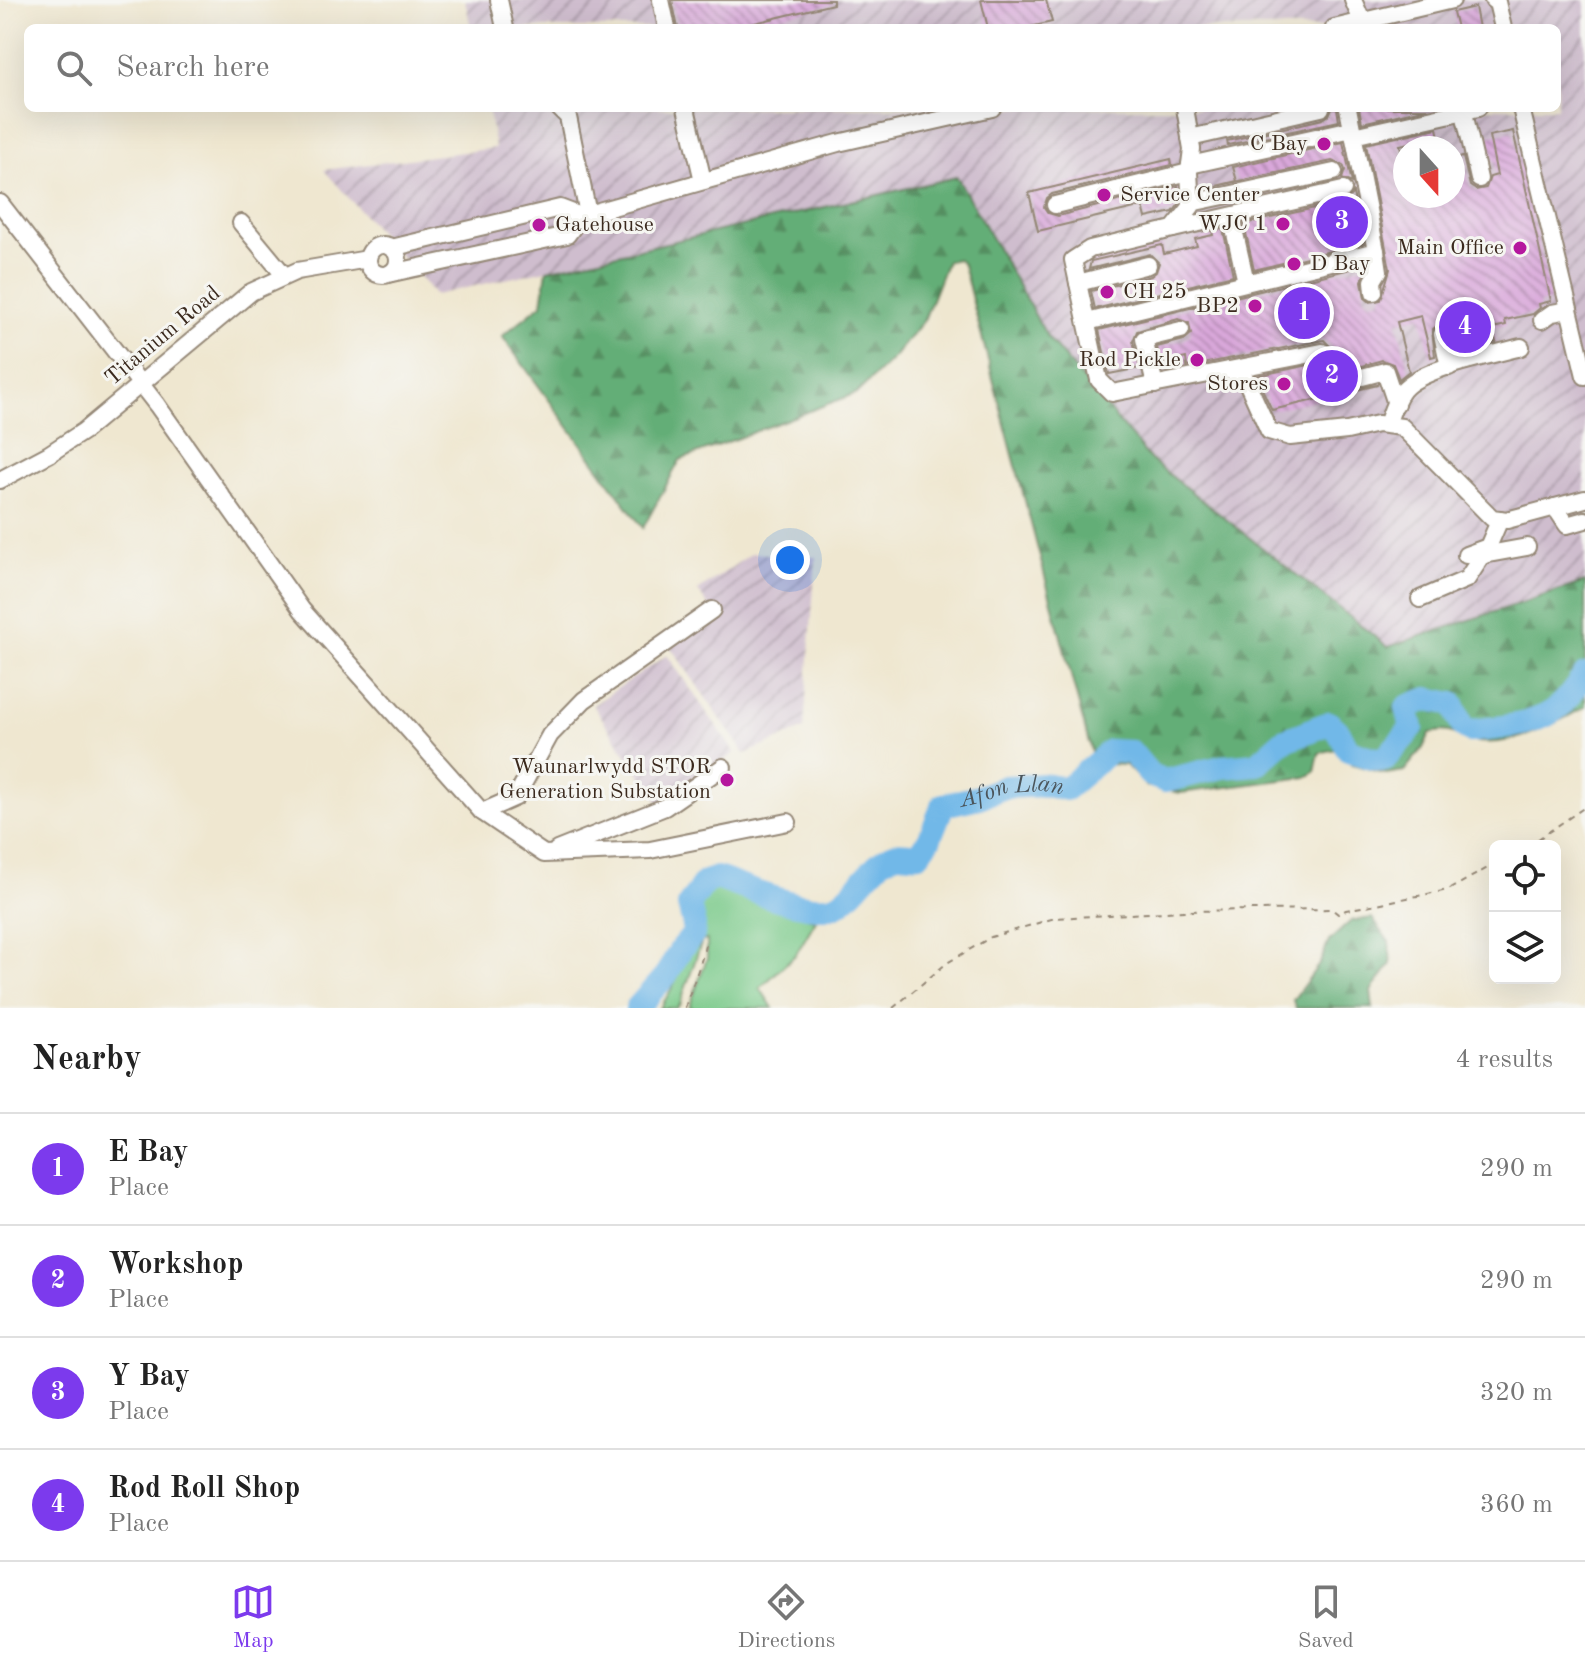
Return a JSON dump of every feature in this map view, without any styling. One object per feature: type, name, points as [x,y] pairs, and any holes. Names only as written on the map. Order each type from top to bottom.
[{"type":"street","points":[[499,0],[504,24]]},
{"type":"street","points":[[661,0],[666,24]]},
{"type":"street","points":[[1353,0],[1362,21]]},
{"type":"street","points":[[1350,24],[1452,0]]},
{"type":"street","points":[[1495,1],[1502,24]]},
{"type":"street","points":[[563,112],[568,117],[585,215]]},
{"type":"street","points":[[687,112],[703,181]]},
{"type":"street","points":[[392,273],[398,261],[391,248],[560,208],[585,215],[838,143],[974,112]]},
{"type":"street","points":[[1173,229],[1191,207],[1189,168],[1192,149],[1186,112]]},
{"type":"street","points":[[1190,138],[1304,112]]},
{"type":"street","points":[[1349,112],[1379,271],[1373,281],[1374,292]]},
{"type":"street","points":[[1055,205],[1189,168],[1454,112]]},
{"type":"street","points":[[1468,112],[1479,179]]},
{"type":"street","points":[[1522,112],[1585,376]]},
{"type":"street","points":[[1191,203],[1334,172]]},
{"type":"street","points":[[1322,352],[1112,393],[1099,380],[1073,260],[1090,249],[1343,190]]},
{"type":"street","points":[[0,203],[157,405],[302,610],[482,812],[544,854],[650,850],[788,822]]},
{"type":"street","points":[[368,259],[375,273],[383,275],[567,235],[585,215]]},
{"type":"street","points":[[1231,216],[1246,282]]},
{"type":"street","points":[[241,223],[284,275]]},
{"type":"street","name":"Titanium Road","points":[[0,480],[84,431],[251,292],[284,275],[368,259],[369,253],[377,247],[391,248]]},
{"type":"street","points":[[1087,322],[1376,251]]},
{"type":"street","points":[[1078,283],[1148,265]]},
{"type":"street","points":[[1542,320],[1552,313],[1569,310]]},
{"type":"street","points":[[1449,367],[1442,334],[1461,330],[1460,319]]},
{"type":"street","points":[[1155,385],[1144,339],[1181,330]]},
{"type":"street","points":[[1387,425],[1404,389],[1426,374],[1521,347]]},
{"type":"street","points":[[1229,370],[1245,378],[1269,431],[1290,437],[1378,424],[1402,427],[1492,518],[1507,520],[1585,499]]},
{"type":"street","points":[[1362,377],[1385,371],[1396,404]]},
{"type":"street","points":[[1555,507],[1567,525],[1585,520]]},
{"type":"street","points":[[1420,599],[1467,579],[1500,519]]},
{"type":"street","points":[[1479,553],[1527,547]]},
{"type":"street","points":[[482,812],[516,797],[550,735],[584,700],[712,610]]},
{"type":"street","points":[[544,854],[665,807],[723,767]]},
{"type":"path","points":[[1537,840],[1585,808]]},
{"type":"path","points":[[893,1008],[947,963],[991,937],[1055,918],[1184,911],[1332,909],[1338,914],[1448,890],[1489,867]]},
{"type":"path","points":[[685,1008],[706,950],[705,942]]},
{"type":"shaded area","points":[[465,0],[1585,0],[1585,582],[1388,647],[1151,460],[1048,338],[957,177],[435,295],[324,170],[495,148],[489,112],[1561,112],[1561,24],[470,24]]},
{"type":"shaded area","points":[[752,553],[816,557],[804,729],[745,754],[669,645],[712,610],[698,591]]},
{"type":"shaded area","points":[[667,655],[735,753],[660,804],[593,705]]},
{"type":"green space","points":[[957,177],[1048,338],[1151,460],[1388,647],[1585,582],[1585,707],[1547,727],[1506,741],[1478,742],[1450,732],[1430,733],[1423,748],[1404,771],[1386,774],[1352,764],[1339,748],[1319,753],[1315,772],[1306,777],[1180,793],[1146,786],[1126,765],[1110,764],[1097,774],[963,265],[958,259],[947,261],[924,320],[894,357],[857,393],[680,460],[643,528],[502,336],[542,304],[547,270]]},
{"type":"green space","points":[[709,890],[729,890],[816,920],[796,954],[760,988],[773,1008],[689,1008],[707,958],[707,940],[702,941],[680,1004],[676,1008],[660,1008],[687,955],[701,897]]},
{"type":"green space","points":[[1372,918],[1389,942],[1391,964],[1371,991],[1373,1008],[1295,1008],[1293,1000],[1320,963],[1329,941],[1351,921]]},
{"type":"building","points":[[672,0],[833,0],[833,4],[750,24],[677,24]]},
{"type":"building","points":[[981,0],[1046,0],[1052,22],[1043,24],[987,24]]},
{"type":"building","points":[[1475,7],[1478,24],[1456,24],[1453,12]]},
{"type":"building","points":[[1330,112],[1338,112],[1339,121],[1228,145],[1227,141],[1329,115]]},
{"type":"building","points":[[1360,112],[1410,112],[1362,123]]},
{"type":"building","points":[[1437,128],[1439,136],[1402,136]]},
{"type":"building","points":[[1513,131],[1551,301],[1539,304],[1540,308],[1533,314],[1505,320],[1506,325],[1493,328],[1496,342],[1457,351],[1455,342],[1467,339],[1472,329],[1468,312],[1464,309],[1454,310],[1449,321],[1432,330],[1435,356],[1431,357],[1421,316],[1397,322],[1409,371],[1399,379],[1393,364],[1382,360],[1358,367],[1351,375],[1358,387],[1378,385],[1272,410],[1256,376],[1329,361],[1333,349],[1324,340],[1187,367],[1186,358],[1161,364],[1157,347],[1184,340],[1191,334],[1189,323],[1178,319],[1137,331],[1133,341],[1140,368],[1109,374],[1099,330],[1367,265],[1362,281],[1365,298],[1370,302],[1381,300],[1390,269],[1366,144],[1393,138],[1393,208],[1465,208],[1465,165],[1470,186],[1476,190],[1486,188],[1490,177],[1497,175],[1489,136]]},
{"type":"building","points":[[1343,142],[1352,183],[1342,179],[1343,165],[1332,161],[1212,187],[1237,181],[1233,167]]},
{"type":"building","points":[[1171,159],[1172,165],[1052,194],[1044,207],[1048,213],[1058,216],[1178,186],[1180,203],[1173,212],[1146,218],[1143,206],[1038,231],[1029,193]]},
{"type":"building","points":[[1353,193],[1363,243],[1254,270],[1244,224],[1345,201]]},
{"type":"building","points":[[1223,229],[1233,275],[1095,309],[1091,291],[1151,276],[1159,263],[1150,254],[1089,269],[1091,261],[1162,245],[1164,254],[1197,246],[1195,239]]},
{"type":"waterway","name":"Afon Llan","points":[[637,1008],[666,975],[693,935],[689,905],[705,882],[717,878],[796,904],[827,907],[845,899],[886,858],[897,853],[919,854],[929,840],[943,805],[1005,787],[1044,785],[1066,789],[1110,751],[1131,752],[1150,775],[1165,781],[1222,767],[1257,764],[1283,741],[1329,723],[1339,732],[1348,750],[1384,760],[1412,728],[1407,707],[1428,699],[1453,704],[1463,727],[1470,731],[1518,725],[1552,712],[1568,698],[1585,675]]},
{"type":"place","name":"C Bay","points":[[1324,144]]},
{"type":"place","name":"Service Center","points":[[1104,195]]},
{"type":"place","name":"Y Bay","points":[[1342,222]]},
{"type":"place","name":"WJC 1","points":[[1283,224]]},
{"type":"place","name":"Gatehouse","points":[[539,225]]},
{"type":"place","name":"Main Office","points":[[1520,248]]},
{"type":"place","name":"D Bay","points":[[1294,264]]},
{"type":"place","name":"CH 25","points":[[1107,292]]},
{"type":"place","name":"BP2","points":[[1255,306]]},
{"type":"place","name":"E Bay","points":[[1304,313]]},
{"type":"place","name":"Rod Roll Shop","points":[[1465,327]]},
{"type":"place","name":"Rod Pickle","points":[[1197,360]]},
{"type":"place","name":"Workshop","points":[[1332,376]]},
{"type":"place","name":"Stores","points":[[1284,384]]},
{"type":"place","name":"Waunarlwydd STOR Generation Substation","points":[[727,780]]}]
